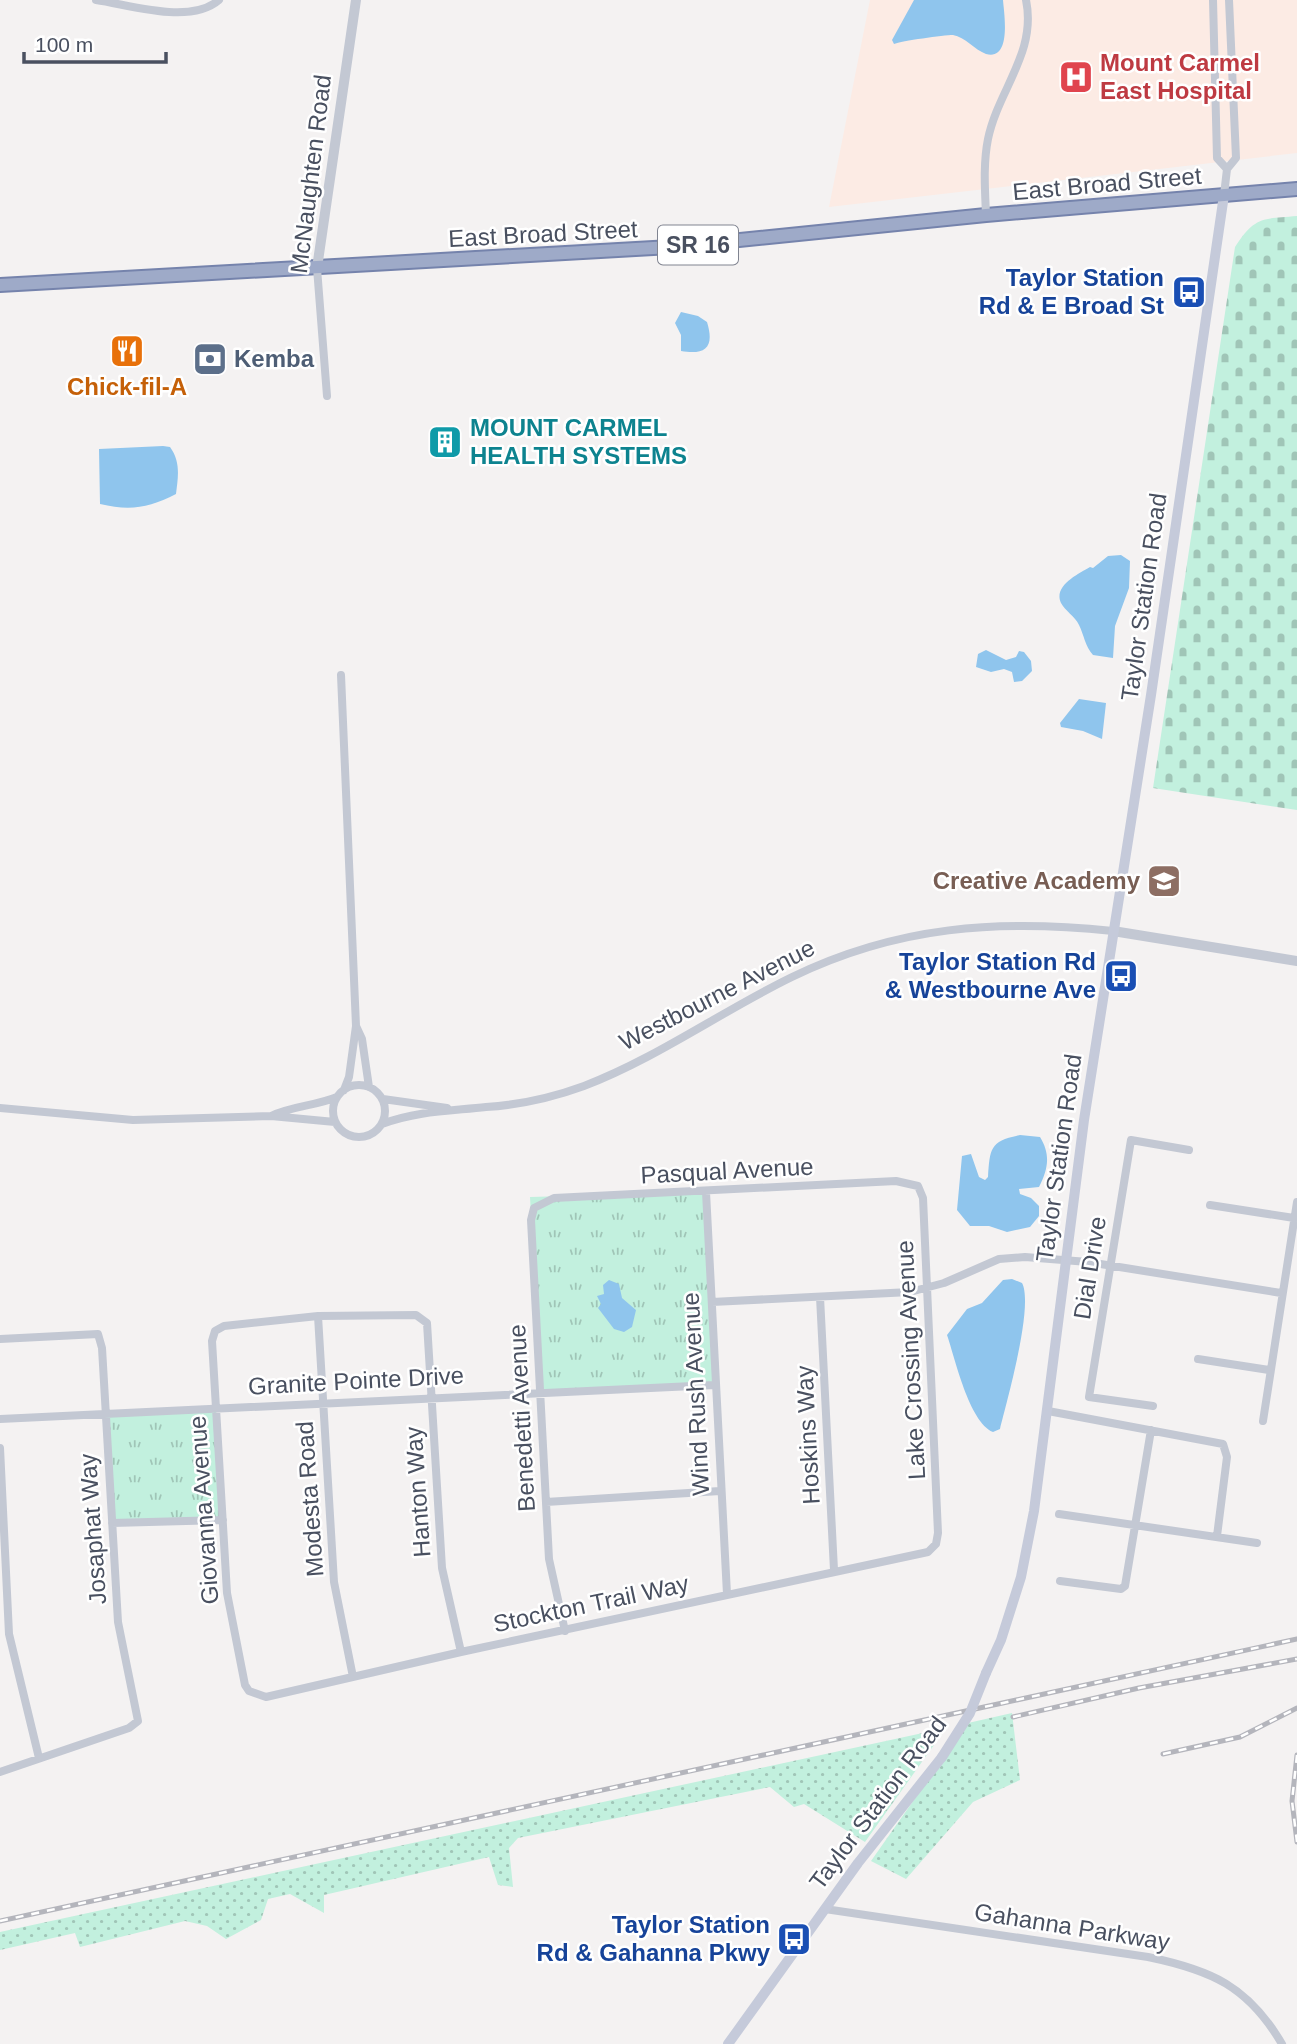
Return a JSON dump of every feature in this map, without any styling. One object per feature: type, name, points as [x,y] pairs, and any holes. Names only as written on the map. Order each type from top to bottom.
[{"type":"highway","name":"East Broad Street","points":[[0,285],[671,247],[986,215],[1297,189]]},
{"type":"main road","name":"Taylor Station Road","points":[[729,2044],[825,1909],[942,1757],[970,1713],[1001,1640],[1021,1577],[1048,1411],[1066,1260],[1113,931],[1224,195]]},
{"type":"street","points":[[96,0],[185,14],[196,13],[216,2]]},
{"type":"street","name":"McNaughten Road","points":[[327,396],[317,268],[356,0]]},
{"type":"street","points":[[986,215],[988,138],[1001,101],[1023,56],[1028,29],[1026,0]]},
{"type":"street","points":[[1213,0],[1217,159],[1227,169]]},
{"type":"street","points":[[1224,195],[1227,169],[1236,158],[1229,0]]},
{"type":"street","points":[[271,1116],[285,1109],[316,1106],[340,1094],[360,1085],[369,1087],[383,1099],[385,1107],[382,1124],[377,1131],[362,1137],[346,1134],[335,1122],[334,1105],[340,1094],[349,1077],[356,1026],[341,675]]},
{"type":"street","name":"Westbourne Avenue","points":[[382,1124],[411,1113],[487,1107],[544,1097],[585,1085],[791,977],[877,944],[947,929],[1002,924],[1049,924],[1113,931],[1297,961]]},
{"type":"street","points":[[356,1026],[362,1039],[369,1087]]},
{"type":"street","name":"Westbourne Avenue","points":[[383,1099],[450,1108]]},
{"type":"street","points":[[0,1108],[133,1120],[271,1116],[335,1122]]},
{"type":"street","name":"Dial Drive","points":[[1153,1406],[1089,1397],[1131,1140],[1189,1150]]},
{"type":"street","name":"Pasqual Avenue","points":[[538,1204],[554,1198],[896,1181],[918,1186]]},
{"type":"street","name":"Lake Crossing Avenue","points":[[918,1186],[923,1198],[938,1533]]},
{"type":"street","name":"Wind Rush Avenue","points":[[706,1192],[727,1594]]},
{"type":"street","points":[[1264,1421],[1269,1370],[1297,1202]]},
{"type":"street","name":"Benedetti Avenue","points":[[538,1204],[531,1220],[545,1502],[549,1559],[565,1631]]},
{"type":"street","points":[[1210,1205],[1294,1219]]},
{"type":"street","points":[[712,1302],[910,1292],[928,1288],[999,1259],[1025,1257],[1110,1266],[1281,1293]]},
{"type":"street","name":"Hoskins Way","points":[[820,1297],[834,1570]]},
{"type":"street","name":"Hanton Way","points":[[318,1316],[416,1315],[423,1318],[429,1328],[442,1568],[461,1652]]},
{"type":"street","name":"Giovanna Avenue","points":[[245,1685],[227,1593],[212,1341],[215,1331],[224,1326],[318,1316]]},
{"type":"street","name":"Modesta Road","points":[[318,1316],[334,1582],[353,1677]]},
{"type":"street","name":"Josaphat Way","points":[[0,1339],[98,1334],[102,1348],[118,1622],[138,1721],[129,1728],[40,1758]]},
{"type":"street","points":[[1198,1359],[1269,1370]]},
{"type":"street","name":"Granite Pointe Drive","points":[[0,1419],[541,1391],[714,1385]]},
{"type":"street","points":[[1048,1411],[1223,1444],[1227,1457],[1217,1536]]},
{"type":"street","points":[[1059,1581],[1121,1589],[1125,1586],[1151,1430]]},
{"type":"street","points":[[0,1448],[4,1634],[40,1758],[0,1772]]},
{"type":"street","points":[[545,1502],[720,1491]]},
{"type":"street","points":[[1059,1514],[1258,1543]]},
{"type":"street","points":[[112,1523],[223,1520]]},
{"type":"street","name":"Stockton Trail Way","points":[[245,1685],[248,1691],[266,1697],[834,1570],[928,1552],[936,1544],[938,1533]]},
{"type":"street","name":"Gahanna Parkway","points":[[825,1909],[1148,1957],[1196,1967],[1239,1991],[1269,2022],[1282,2044]]},
{"type":"shaded area","name":"Mount Carmel East Hospital","points":[[870,0],[1297,0],[1297,153],[829,207]]},
{"type":"green space","points":[[1297,216],[1297,810],[1153,788],[1235,247],[1254,224],[1268,219]]},
{"type":"green space","points":[[706,1192],[714,1385],[541,1391],[530,1197]]},
{"type":"green space","points":[[216,1408],[223,1520],[112,1523],[105,1415]]},
{"type":"green space","points":[[1012,1713],[1020,1780],[973,1802],[906,1879],[871,1861],[968,1723]]},
{"type":"green space","points":[[946,1728],[865,1842],[804,1804],[794,1807],[770,1787],[518,1838],[509,1848],[513,1887],[498,1885],[489,1857],[324,1895],[324,1913],[290,1894],[268,1899],[261,1920],[226,1939],[207,1926],[185,1921],[80,1947],[75,1933],[0,1950],[0,1932]]},
{"type":"water","points":[[914,0],[1003,0],[1005,34],[1000,50],[994,54],[986,54],[953,35],[894,44],[892,40]]},
{"type":"water","points":[[681,312],[698,316],[707,322],[710,338],[706,348],[696,352],[681,351],[681,335],[675,323]]},
{"type":"water","points":[[170,447],[176,458],[176,494],[139,507],[100,504],[99,449]]},
{"type":"water","points":[[1121,555],[1130,561],[1129,588],[1115,626],[1113,658],[1093,655],[1077,622],[1061,603],[1060,591],[1073,577],[1090,567],[1093,568],[1108,556]]},
{"type":"water","points":[[986,650],[1006,660],[1016,657],[1019,651],[1024,652],[1031,661],[1032,671],[1022,681],[1014,682],[1012,672],[1004,669],[991,672],[976,667],[978,654]]},
{"type":"water","points":[[1079,699],[1106,703],[1102,739],[1083,731],[1061,727],[1060,723]]},
{"type":"water","points":[[1020,1135],[1040,1137],[1046,1150],[1046,1168],[1039,1187],[1019,1189],[1020,1194],[1031,1198],[1039,1206],[1039,1216],[1030,1227],[1007,1232],[989,1226],[970,1226],[957,1210],[962,1156],[971,1154],[979,1177],[985,1180],[988,1177],[993,1147],[1003,1140]]},
{"type":"water","points":[[1012,1279],[1022,1283],[1025,1311],[1000,1429],[993,1432],[984,1426],[970,1403],[947,1335],[967,1309],[982,1303],[1003,1280]]},
{"type":"water","points":[[609,1280],[619,1284],[622,1298],[636,1310],[632,1327],[624,1332],[614,1329],[598,1308],[601,1304],[597,1296],[604,1294],[603,1285]]},
{"type":"railway","points":[[0,1921],[1297,1639]]},
{"type":"railway","points":[[1013,1717],[1139,1688],[1297,1659]]},
{"type":"railway","points":[[1163,1754],[1240,1737],[1297,1708]]},
{"type":"railway","points":[[1297,1755],[1292,1801],[1297,1842]]},
{"type":"place","name":"Mount Carmel East Hospital","points":[[1076,77]]},
{"type":"place","name":"Taylor Station Rd & E Broad St","points":[[1189,292]]},
{"type":"place","name":"Chick-fil-A","points":[[127,351]]},
{"type":"place","name":"Kemba","points":[[210,359]]},
{"type":"place","name":"MOUNT CARMEL HEALTH SYSTEMS","points":[[445,442]]},
{"type":"place","name":"Creative Academy","points":[[1164,881]]},
{"type":"place","name":"Taylor Station Rd & Westbourne Ave","points":[[1121,976]]},
{"type":"place","name":"Taylor Station Rd & Gahanna Pkwy","points":[[794,1939]]}]
